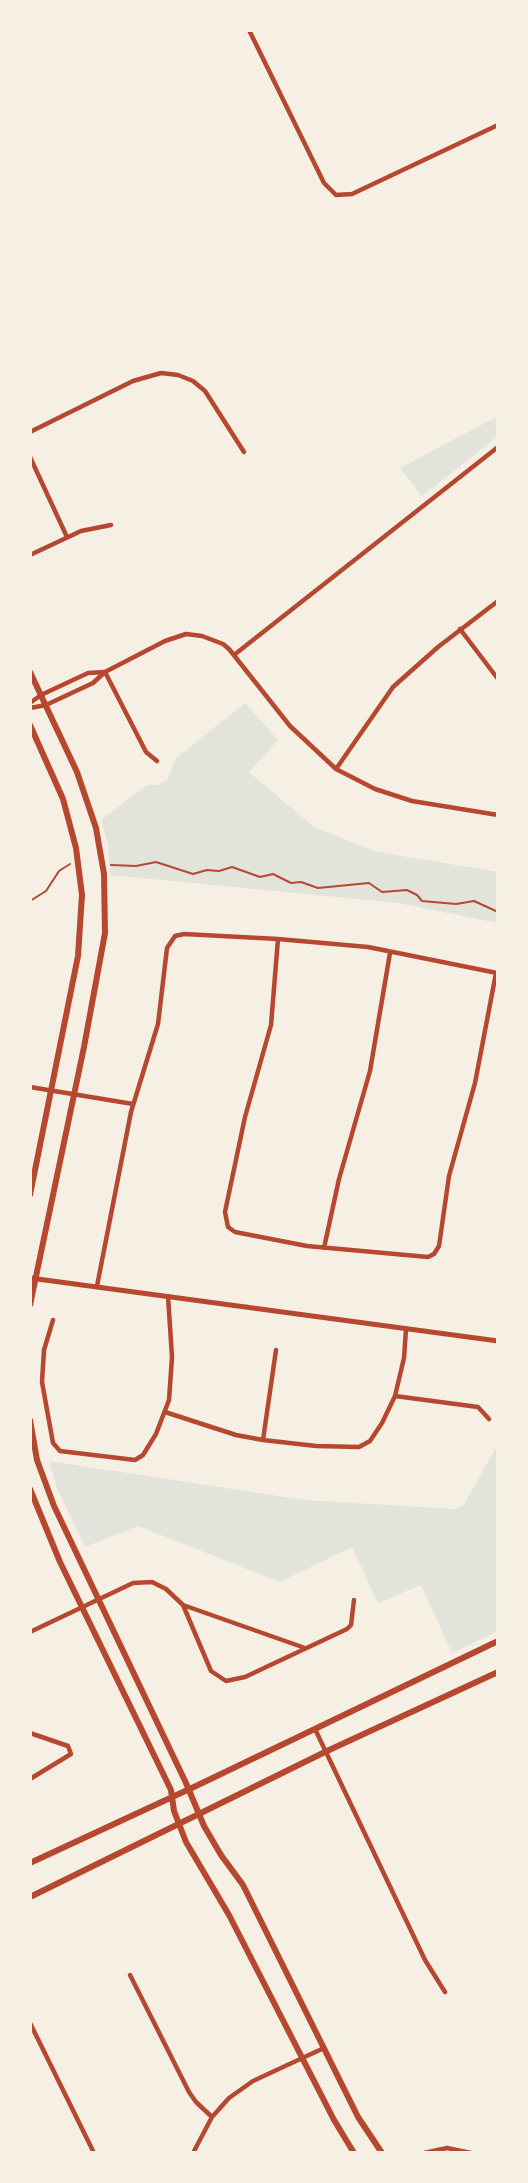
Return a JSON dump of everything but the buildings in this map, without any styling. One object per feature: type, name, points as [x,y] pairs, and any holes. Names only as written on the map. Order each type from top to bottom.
[{"type":"main road","points":[[30,672],[85,793],[96,828],[104,874],[104,933],[74,1094],[33,1278],[30,1305]]},
{"type":"main road","points":[[30,725],[63,799],[76,848],[82,895],[78,956],[30,1195]]},
{"type":"main road","points":[[30,1420],[37,1460],[54,1506],[199,1814],[220,1855],[243,1885],[358,2118],[383,2153]]},
{"type":"main road","points":[[30,1489],[42,1521],[171,1790],[179,1824],[192,1853],[229,1915],[354,2153]]},
{"type":"main road","points":[[30,1863],[189,1790],[498,1641]]},
{"type":"main road","points":[[30,1897],[327,1751],[498,1672]]},
{"type":"street","points":[[249,30],[324,183],[336,195],[352,194],[498,125]]},
{"type":"street","points":[[30,432],[133,381],[161,373],[178,374],[205,391],[244,452]]},
{"type":"street","points":[[233,655],[498,447]]},
{"type":"street","points":[[30,457],[67,537]]},
{"type":"street","points":[[30,555],[81,531],[111,525]]},
{"type":"street","points":[[337,769],[393,687],[460,629],[498,601]]},
{"type":"street","points":[[460,629],[498,679]]},
{"type":"street","points":[[30,706],[46,705],[93,683],[105,672],[165,640],[186,634],[202,636],[223,644],[289,726],[337,769],[375,789],[412,801],[498,815]]},
{"type":"street","points":[[30,706],[41,695],[88,673],[105,672]]},
{"type":"street","points":[[105,672],[146,752],[157,761]]},
{"type":"street","points":[[97,1286],[134,1104],[158,1024],[167,948],[175,936],[184,934],[278,939],[368,947],[497,973],[475,1083],[449,1177],[439,1246],[434,1254],[428,1257],[324,1248],[235,1232],[228,1227],[225,1212],[246,1117],[271,1025],[278,939]]},
{"type":"street","points":[[324,1248],[339,1179],[370,1071],[390,953]]},
{"type":"street","points":[[30,1087],[134,1104]]},
{"type":"street","points":[[33,1278],[498,1341]]},
{"type":"street","points":[[52,1320],[44,1350],[42,1382],[52,1443],[60,1451],[135,1460],[143,1455],[165,1412],[171,1385],[168,1296]]},
{"type":"street","points":[[165,1412],[236,1435],[263,1440],[316,1446],[359,1447],[370,1441],[395,1396],[404,1358],[406,1329]]},
{"type":"street","points":[[263,1440],[276,1350]]},
{"type":"street","points":[[395,1396],[478,1407],[489,1419]]},
{"type":"street","points":[[30,1632],[133,1583],[152,1582],[166,1589],[183,1605],[211,1671],[226,1681],[245,1678],[347,1629],[351,1625],[354,1600]]},
{"type":"street","points":[[183,1605],[306,1648]]},
{"type":"street","points":[[316,1729],[425,1960],[444,1992]]},
{"type":"street","points":[[30,1733],[68,1746],[71,1754],[30,1779]]},
{"type":"street","points":[[130,1975],[189,2092],[212,2117]]},
{"type":"street","points":[[30,2023],[94,2153]]},
{"type":"street","points":[[30,2039],[36,2036]]},
{"type":"street","points":[[193,2153],[212,2117],[229,2098],[253,2081],[324,2048]]},
{"type":"street","points":[[424,2153],[447,2148],[471,2153]]},
{"type":"path","points":[[108,865],[136,866],[156,862],[193,874],[232,867],[260,877],[273,874],[291,883],[301,882],[318,888],[369,883],[382,892],[407,890],[422,901],[456,904],[474,901],[498,912]]},
{"type":"path","points":[[30,901],[46,891],[59,870],[66,864],[71,864]]},
{"type":"shaded area","points":[[498,416],[498,436],[422,496],[400,468]]},
{"type":"shaded area","points":[[245,703],[278,740],[249,772],[314,827],[377,852],[498,872],[498,923],[398,903],[110,875],[108,844],[101,820],[147,785],[157,785],[167,780],[175,759]]},
{"type":"shaded area","points":[[498,1444],[498,1631],[452,1653],[421,1585],[378,1603],[352,1547],[280,1582],[138,1526],[85,1547],[57,1488],[49,1461],[305,1500],[455,1509],[463,1506]]}]
